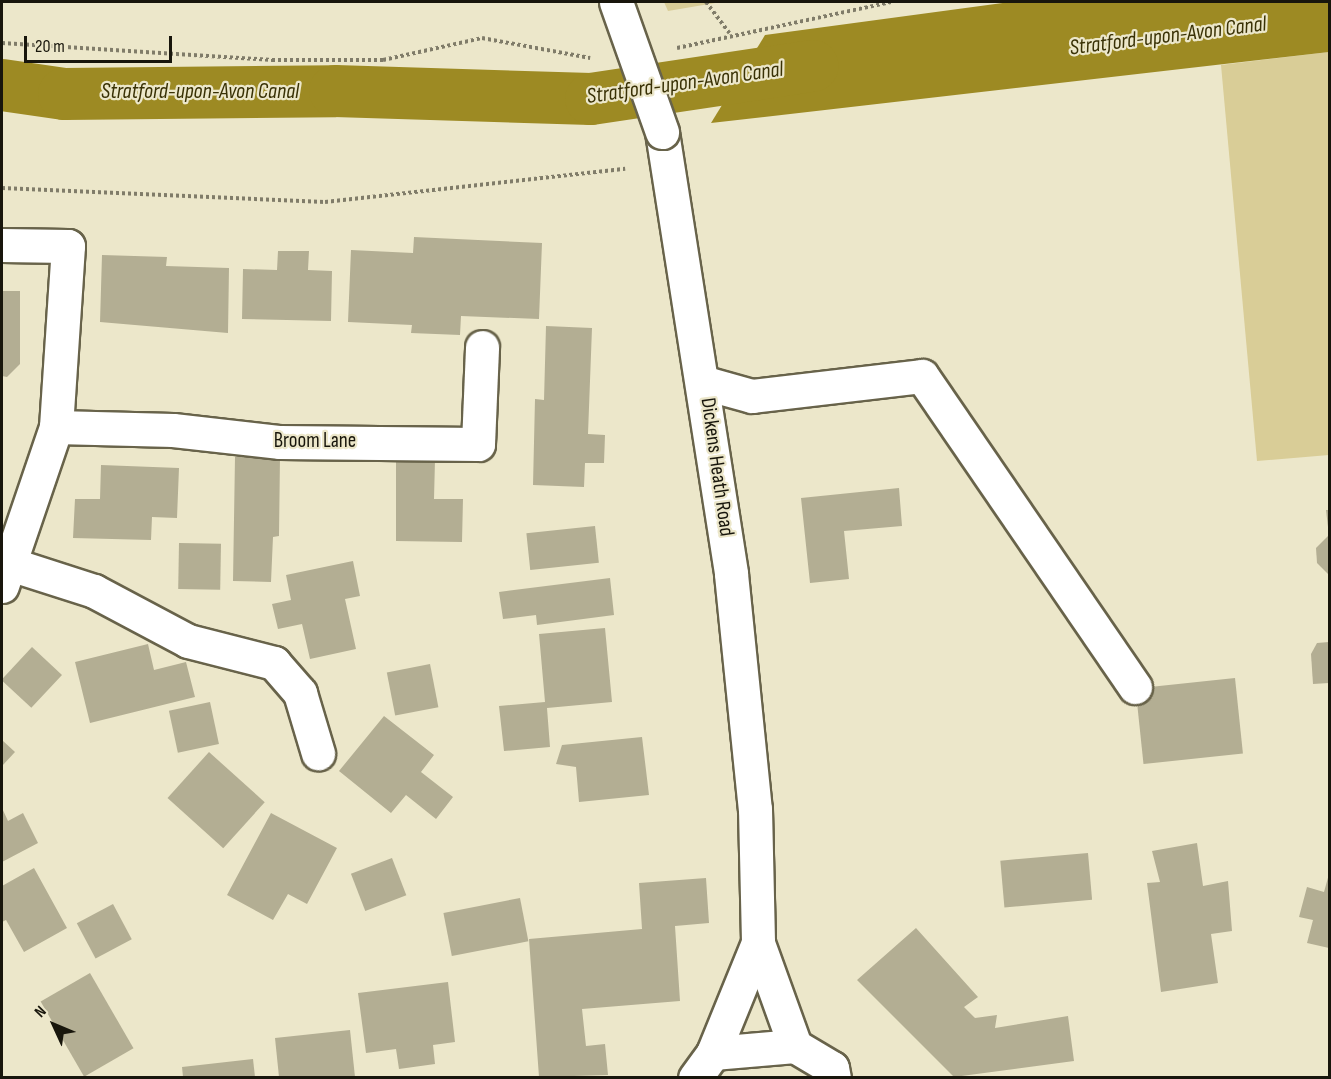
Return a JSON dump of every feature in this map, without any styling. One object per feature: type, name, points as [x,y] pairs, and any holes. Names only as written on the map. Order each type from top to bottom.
[{"type":"street","name":"Dickens Heath Road","points":[[616,2],[662,132],[705,383],[755,809],[758,943],[795,1046]]},
{"type":"street","points":[[2,245],[68,246],[56,427],[6,575],[94,591],[188,641],[274,663],[300,693],[318,753]]},
{"type":"street","name":"Broom Lane","points":[[56,427],[173,430],[280,442],[478,444],[482,347]]},
{"type":"street","points":[[705,383],[752,396],[922,376],[1135,687]]},
{"type":"street","name":"Dickens Heath Road","points":[[704,1065],[758,943]]},
{"type":"street","points":[[704,1065],[795,1046],[840,1074]]},
{"type":"path","points":[[706,2],[729,33]]},
{"type":"path","points":[[665,50],[729,33],[892,2]]},
{"type":"path","points":[[2,43],[272,60],[383,60],[482,38],[593,59]]},
{"type":"path","points":[[2,188],[325,202],[667,165]]},
{"type":"shaded area","points":[[664,2],[721,2],[668,11]]},
{"type":"shaded area","points":[[1329,52],[1329,455],[1257,461],[1221,65]]},
{"type":"water","points":[[1010,2],[1329,2],[1329,52],[711,123],[765,35]]},
{"type":"building","points":[[414,237],[542,243],[539,319],[461,316],[460,335],[411,333],[412,325],[348,322],[351,250],[413,253]]},
{"type":"building","points":[[278,251],[309,251],[308,270],[332,271],[331,321],[242,319],[243,269],[277,270]]},
{"type":"building","points":[[102,255],[167,257],[166,266],[229,268],[228,333],[100,322]]},
{"type":"building","points":[[2,291],[20,291],[20,364],[7,377],[2,376]]},
{"type":"building","points":[[546,326],[592,328],[588,434],[605,435],[604,463],[585,463],[584,487],[533,485],[535,399],[544,400]]},
{"type":"building","points":[[235,457],[280,457],[279,536],[273,537],[271,582],[233,581]]},
{"type":"building","points":[[396,460],[435,460],[434,499],[463,499],[462,542],[396,541]]},
{"type":"building","points":[[101,465],[179,468],[177,518],[152,517],[151,540],[73,538],[75,499],[100,499]]},
{"type":"building","points":[[899,488],[902,526],[844,531],[849,579],[810,583],[801,498]]},
{"type":"building","points":[[1326,510],[1329,510],[1329,527],[1328,527]]},
{"type":"building","points":[[595,526],[599,563],[530,570],[526,533]]},
{"type":"building","points":[[1329,535],[1329,575],[1317,563],[1316,548]]},
{"type":"building","points":[[179,543],[221,544],[220,590],[178,589]]},
{"type":"building","points":[[353,561],[360,596],[345,599],[356,649],[310,659],[302,624],[278,629],[272,604],[291,600],[286,575]]},
{"type":"building","points":[[610,578],[614,615],[537,625],[536,615],[503,619],[499,592]]},
{"type":"building","points":[[605,628],[612,702],[547,708],[550,747],[504,751],[499,706],[545,702],[539,634]]},
{"type":"building","points":[[1329,642],[1329,683],[1313,684],[1311,654],[1317,643]]},
{"type":"building","points":[[148,644],[154,670],[186,662],[195,697],[90,723],[75,662]]},
{"type":"building","points":[[32,647],[62,675],[31,708],[2,679]]},
{"type":"building","points":[[430,664],[438,707],[395,716],[387,672]]},
{"type":"building","points":[[1235,678],[1243,754],[1143,764],[1136,688]]},
{"type":"building","points":[[210,702],[219,744],[178,753],[169,711]]},
{"type":"building","points":[[384,716],[434,755],[421,772],[453,797],[436,819],[406,795],[391,813],[339,771]]},
{"type":"building","points":[[642,737],[649,795],[579,802],[576,767],[556,764],[562,745]]},
{"type":"building","points":[[2,740],[15,752],[2,766]]},
{"type":"building","points":[[209,752],[265,802],[223,848],[168,798]]},
{"type":"building","points":[[2,808],[8,821],[23,813],[38,843],[2,862]]},
{"type":"building","points":[[271,813],[337,848],[307,904],[288,894],[273,920],[227,895]]},
{"type":"building","points":[[1197,843],[1203,886],[1228,881],[1232,931],[1211,934],[1218,983],[1161,992],[1147,883],[1160,882],[1152,851]]},
{"type":"building","points":[[1088,853],[1092,900],[1004,907],[1000,861]]},
{"type":"building","points":[[392,858],[406,895],[365,911],[351,874]]},
{"type":"building","points":[[34,868],[67,928],[24,952],[6,920],[2,922],[2,886]]},
{"type":"building","points":[[1329,874],[1329,948],[1307,943],[1313,920],[1299,917],[1307,887],[1324,892]]},
{"type":"building","points":[[706,878],[709,923],[675,926],[680,1001],[582,1009],[586,1046],[605,1044],[608,1075],[539,1077],[529,939],[642,929],[639,883]]},
{"type":"building","points":[[520,898],[528,941],[452,956],[443,913]]},
{"type":"building","points":[[113,904],[132,939],[96,959],[77,923]]},
{"type":"building","points":[[916,928],[978,997],[964,1007],[975,1018],[997,1015],[995,1028],[1068,1016],[1074,1061],[954,1077],[857,980]]},
{"type":"building","points":[[90,973],[134,1048],[84,1077],[41,1002]]},
{"type":"building","points":[[448,982],[455,1042],[433,1045],[435,1064],[399,1069],[396,1049],[366,1053],[358,993]]},
{"type":"building","points":[[350,1030],[355,1077],[279,1077],[275,1038]]},
{"type":"building","points":[[253,1059],[255,1077],[183,1077],[182,1067]]},
{"type":"waterway","name":"Stratford-upon-Avon Canal","points":[[2,85],[64,94],[335,91],[591,99],[813,66]]}]
